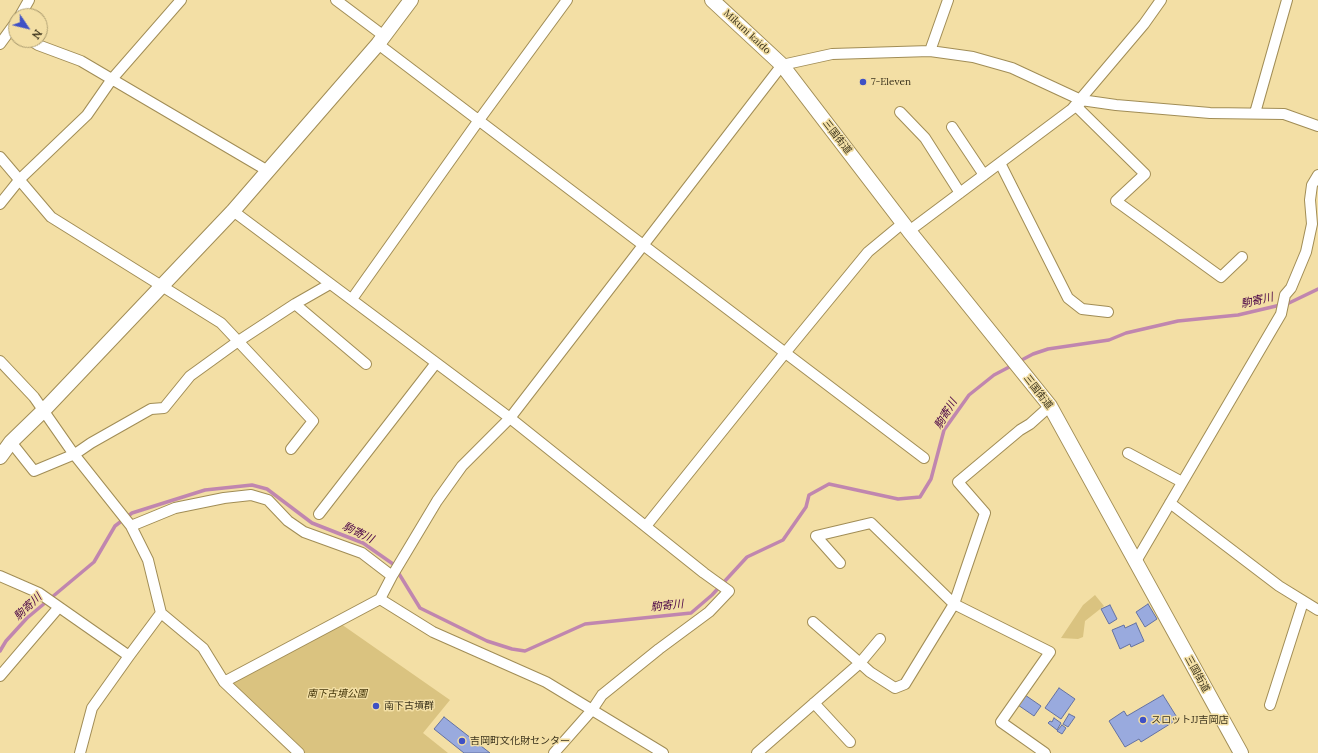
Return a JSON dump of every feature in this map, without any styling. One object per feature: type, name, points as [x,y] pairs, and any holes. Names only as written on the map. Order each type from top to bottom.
[{"type":"street","points":[[0,204],[20,179],[87,115],[112,79],[181,0]]},
{"type":"street","points":[[336,0],[381,40],[478,120],[924,458]]},
{"type":"street","points":[[0,457],[10,442],[44,410],[234,211],[381,40],[411,0]]},
{"type":"street","points":[[352,299],[478,120],[567,0]]},
{"type":"street","points":[[930,51],[948,0]]},
{"type":"street","points":[[646,526],[868,252],[960,193],[1072,109],[1144,24],[1160,0]]},
{"type":"street","points":[[1255,113],[1287,0]]},
{"type":"street","name":"Mikuni kaido","points":[[718,2],[782,65]]},
{"type":"street","points":[[0,44],[8,35]]},
{"type":"street","points":[[46,48],[81,61],[268,171]]},
{"type":"street","points":[[224,682],[380,598],[437,501],[462,466],[510,418],[782,65],[832,54],[930,51],[973,57],[1012,68],[1081,100],[1116,105],[1210,113],[1284,114],[1318,126]]},
{"type":"street","name":"三国街道","points":[[782,65],[906,227],[1050,406],[1135,563],[1241,753]]},
{"type":"street","points":[[1081,100],[1078,108],[1145,174],[1116,202],[1221,277],[1242,257]]},
{"type":"street","points":[[900,112],[925,138],[960,193]]},
{"type":"street","points":[[952,127],[984,175]]},
{"type":"street","points":[[0,157],[51,216],[222,324],[237,342],[313,421],[291,449]]},
{"type":"street","points":[[1000,163],[1068,298],[1082,309],[1108,312]]},
{"type":"street","points":[[1135,563],[1281,314],[1284,298],[1291,288],[1306,252],[1312,224],[1310,200],[1312,185],[1318,175]]},
{"type":"street","points":[[234,211],[510,418],[704,573],[729,591],[709,612],[659,649],[602,695],[592,710],[554,753]]},
{"type":"street","points":[[10,442],[34,471],[75,454],[91,443],[151,409],[164,408],[190,376],[237,342],[295,304],[330,284]]},
{"type":"street","points":[[295,304],[366,364]]},
{"type":"street","points":[[0,361],[34,397],[75,454],[130,525],[148,560],[161,613],[203,648],[224,682],[299,753]]},
{"type":"street","points":[[319,514],[436,363]]},
{"type":"street","points":[[813,622],[870,672],[895,688],[905,684],[954,604],[985,513],[958,482],[1050,406]]},
{"type":"street","points":[[1128,453],[1182,482]]},
{"type":"street","points":[[130,525],[175,508],[224,498],[251,495],[268,500],[288,522],[304,532],[362,553],[392,576]]},
{"type":"street","points":[[1170,503],[1279,586],[1318,610]]},
{"type":"street","points":[[840,564],[816,536],[871,523],[954,604],[1050,652],[1001,722],[1045,753]]},
{"type":"street","points":[[0,576],[42,595],[128,656]]},
{"type":"street","points":[[380,598],[433,632],[546,682],[663,753]]},
{"type":"street","points":[[1270,705],[1303,602]]},
{"type":"street","points":[[0,676],[57,606]]},
{"type":"street","points":[[80,753],[92,708],[128,656],[161,613]]},
{"type":"street","points":[[757,753],[860,663],[880,639]]},
{"type":"street","points":[[814,703],[850,742]]},
{"type":"green space","points":[[1095,595],[1104,606],[1085,621],[1083,637],[1078,639],[1061,638],[1083,605]]},
{"type":"green space","name":"南下古墳公園","points":[[341,624],[450,700],[423,733],[448,753],[304,753],[234,687],[234,682]]},
{"type":"building","points":[[1148,604],[1157,619],[1145,627],[1136,612]]},
{"type":"building","points":[[1110,605],[1117,619],[1109,624],[1101,609]]},
{"type":"building","points":[[1136,623],[1144,641],[1131,647],[1130,644],[1120,649],[1112,630],[1124,625],[1125,628]]},
{"type":"building","points":[[1059,688],[1075,699],[1061,719],[1045,708]]},
{"type":"building","points":[[1025,695],[1041,706],[1034,716],[1018,705]]},
{"type":"building","name":"スロットJJ吉岡店","points":[[1163,695],[1178,719],[1141,742],[1139,739],[1125,747],[1109,721],[1124,711],[1127,716]]},
{"type":"building","points":[[1069,714],[1075,717],[1068,727],[1063,724]]},
{"type":"building","name":"吉岡町文化財センター","points":[[444,717],[490,753],[464,753],[434,729]]},
{"type":"building","points":[[1054,718],[1061,723],[1057,730],[1048,723],[1050,721],[1052,722]]},
{"type":"building","points":[[1062,725],[1066,728],[1062,734],[1057,731]]},
{"type":"waterway","name":"駒寄川","points":[[1018,362],[1033,354],[1048,349],[1109,340],[1126,333],[1178,321],[1238,315],[1289,303],[1318,289]]},
{"type":"waterway","name":"駒寄川","points":[[0,651],[6,641],[27,618],[94,562],[115,526],[132,513],[205,490],[252,485],[267,489],[312,523],[363,543],[393,564],[420,608],[487,641],[512,649],[525,651],[585,624],[691,613],[712,595],[747,557],[783,540],[806,507],[809,495],[829,484],[898,499],[920,497],[931,479],[944,430],[969,395],[994,375],[1013,365]]},
{"type":"place","name":"7-Eleven","points":[[863,82]]},
{"type":"place","name":"南下古墳群","points":[[376,706]]},
{"type":"place","name":"スロットJJ吉岡店","points":[[1143,720]]},
{"type":"place","name":"吉岡町文化財センター","points":[[462,741]]}]
